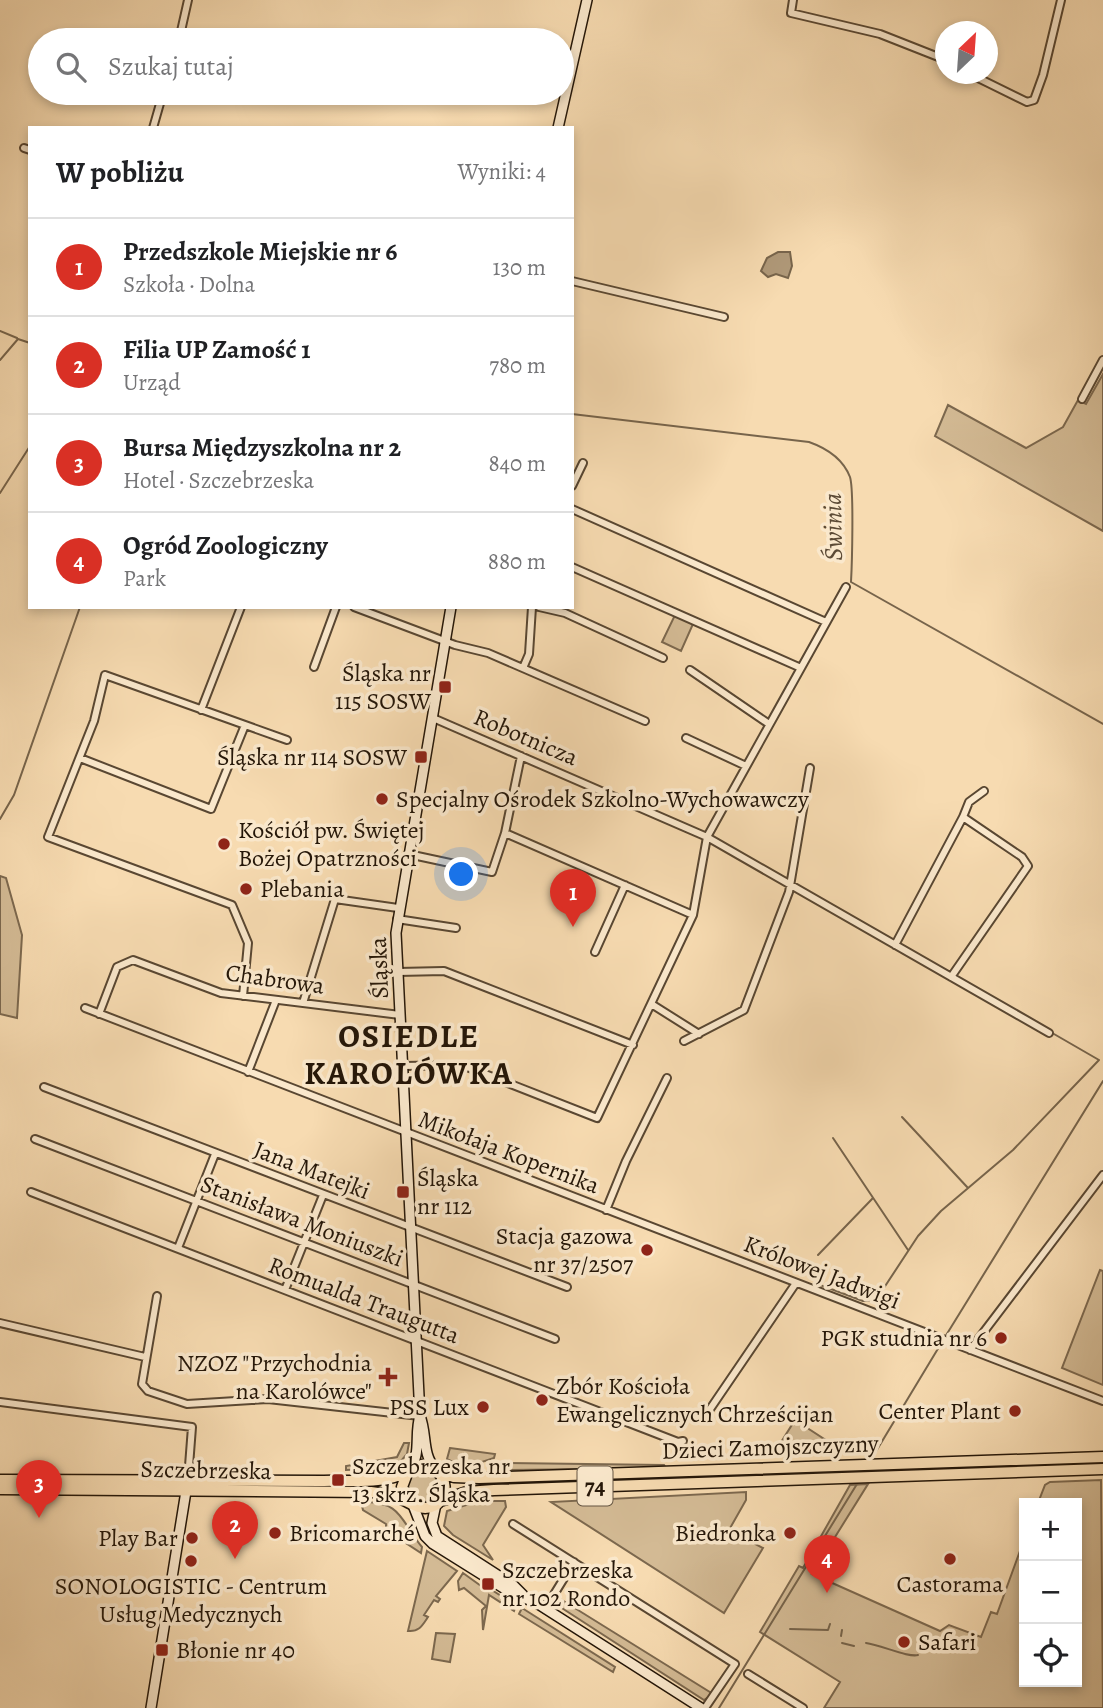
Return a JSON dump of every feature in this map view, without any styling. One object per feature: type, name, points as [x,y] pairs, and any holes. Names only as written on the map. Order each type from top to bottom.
[{"type":"main road","name":"Dzieci Zamojszczyzny","points":[[437,1469],[454,1476],[479,1478],[1103,1457]]},
{"type":"main road","name":"74","points":[[409,1470],[422,1465],[437,1469]]},
{"type":"main road","points":[[437,1469],[445,1483],[438,1502]]},
{"type":"main road","name":"Dzieci Zamojszczyzny","points":[[438,1502],[485,1490],[1103,1469]]},
{"type":"main road","points":[[409,1470],[402,1487],[411,1504]]},
{"type":"main road","name":"Szczebrzeska","points":[[0,1480],[376,1480],[398,1476],[409,1470]]},
{"type":"main road","name":"Szczebrzeska","points":[[0,1489],[371,1492],[397,1497],[411,1504]]},
{"type":"main road","name":"74","points":[[411,1504],[426,1508],[438,1502]]},
{"type":"street","points":[[181,28],[188,0]]},
{"type":"street","points":[[574,57],[587,0]]},
{"type":"street","points":[[793,0],[791,13],[880,34],[935,56]]},
{"type":"street","points":[[990,84],[1027,102],[1034,100],[1040,87],[1060,0]]},
{"type":"street","points":[[154,126],[160,105]]},
{"type":"street","points":[[558,126],[563,105]]},
{"type":"street","points":[[574,281],[724,317]]},
{"type":"street","points":[[1082,399],[1103,360]]},
{"type":"street","points":[[574,482],[583,463]]},
{"type":"street","points":[[574,510],[826,622]]},
{"type":"street","points":[[574,568],[801,667]]},
{"type":"street","points":[[402,1066],[462,1065],[597,1118],[653,1005],[693,915],[707,836],[846,587]]},
{"type":"street","points":[[201,710],[240,609]]},
{"type":"street","points":[[314,667],[335,609]]},
{"type":"street","points":[[359,609],[446,642],[484,651],[645,721]]},
{"type":"street","name":"Śląska","points":[[437,1469],[428,1458],[425,1428],[420,1416],[397,919],[451,609]]},
{"type":"street","points":[[523,668],[529,654],[532,609]]},
{"type":"street","points":[[548,609],[565,613],[663,658]]},
{"type":"street","points":[[690,670],[769,724]]},
{"type":"street","points":[[243,996],[248,943],[232,905],[48,837],[97,710],[105,675],[287,740]]},
{"type":"street","name":"Robotnicza","points":[[433,718],[707,836],[1049,1033]]},
{"type":"street","points":[[80,758],[211,809],[245,725]]},
{"type":"street","points":[[686,738],[746,766]]},
{"type":"street","points":[[408,853],[494,874],[521,755]]},
{"type":"street","points":[[684,1041],[744,1010],[791,884],[810,768]]},
{"type":"street","points":[[895,944],[969,802],[984,790]]},
{"type":"street","points":[[951,977],[1028,866],[1022,857],[963,817]]},
{"type":"street","points":[[505,833],[693,915]]},
{"type":"street","points":[[595,952],[625,886]]},
{"type":"street","points":[[303,1003],[335,899],[398,908]]},
{"type":"street","points":[[397,919],[456,928]]},
{"type":"street","points":[[601,920],[608,923]]},
{"type":"street","name":"Chabrowa","points":[[99,1014],[117,967],[130,960],[221,993],[400,1015]]},
{"type":"street","points":[[398,972],[444,971],[633,1045]]},
{"type":"street","points":[[248,1072],[276,1000]]},
{"type":"street","points":[[653,1005],[699,1034]]},
{"type":"street","name":"Mikołaja Kopernika","points":[[85,1009],[606,1210]]},
{"type":"street","points":[[606,1210],[626,1161],[667,1079]]},
{"type":"street","name":"Jana Matejki","points":[[44,1087],[567,1287]]},
{"type":"street","name":"Stanisława Moniuszki","points":[[35,1139],[555,1339]]},
{"type":"street","points":[[178,1248],[215,1154]]},
{"type":"street","points":[[970,1350],[1103,1175]]},
{"type":"street","name":"Romualda Traugutta","points":[[31,1192],[672,1440],[683,1441]]},
{"type":"street","points":[[285,1290],[323,1195]]},
{"type":"street","name":"Królowej Jadwigi","points":[[606,1210],[1103,1401]]},
{"type":"street","points":[[706,1415],[796,1283]]},
{"type":"street","points":[[157,1296],[145,1357],[144,1389],[184,1404],[268,1399],[420,1416]]},
{"type":"street","points":[[0,1323],[145,1357]]},
{"type":"street","points":[[0,1402],[192,1427],[188,1479],[151,1708]]},
{"type":"street","name":"Śląska","points":[[409,1470],[416,1460],[416,1427],[420,1416]]},
{"type":"street","points":[[438,1502],[432,1523],[437,1536],[513,1585],[524,1597]]},
{"type":"street","points":[[411,1504],[425,1536],[433,1544],[513,1594],[545,1609],[703,1708],[736,1664],[513,1524]]},
{"type":"street","points":[[545,1609],[574,1562]]},
{"type":"street","points":[[748,1674],[803,1708]]},
{"type":"shaded area","points":[[778,252],[790,252],[792,266],[788,278],[776,274],[768,277],[761,271],[767,258]]},
{"type":"shaded area","points":[[1103,374],[1103,531],[935,436],[948,405],[1026,448],[1063,427],[1078,400],[1086,404]]},
{"type":"shaded area","points":[[675,615],[693,624],[681,651],[662,642]]},
{"type":"shaded area","points":[[0,876],[6,878],[22,935],[17,1018],[0,1014]]},
{"type":"shaded area","points":[[1100,1270],[1103,1271],[1103,1385],[1062,1368]]},
{"type":"shaded area","points":[[795,1420],[841,1450],[842,1453],[773,1455]]},
{"type":"shaded area","points":[[404,1443],[409,1443],[407,1454],[395,1468],[346,1470],[346,1466],[397,1457]]},
{"type":"shaded area","points":[[450,1448],[495,1454],[494,1458],[464,1468],[447,1459]]},
{"type":"shaded area","points":[[501,1463],[664,1465],[666,1468],[510,1470]]},
{"type":"shaded area","points":[[423,1470],[435,1474],[439,1486],[435,1498],[423,1502],[411,1498],[407,1486],[411,1474]]},
{"type":"shaded area","points":[[666,1476],[666,1481],[466,1488],[466,1482]]},
{"type":"shaded area","points":[[1101,1480],[1103,1708],[824,1708],[840,1682],[760,1632],[799,1566],[803,1568],[850,1485],[868,1484],[812,1574],[940,1631],[949,1625],[981,1637],[991,1612],[997,1614],[1019,1554],[1019,1687],[1082,1687],[1082,1498],[1040,1498],[1045,1485],[1050,1482]]},
{"type":"shaded area","points":[[746,1492],[746,1500],[729,1530],[763,1548],[724,1613],[551,1502]]},
{"type":"shaded area","points":[[479,1501],[505,1501],[506,1507],[483,1545],[493,1560],[453,1535],[444,1526],[447,1511]]},
{"type":"shaded area","points":[[361,1502],[385,1505],[399,1514],[422,1547],[421,1553],[386,1530],[386,1524],[363,1510]]},
{"type":"shaded area","points":[[427,1551],[457,1571],[436,1596],[440,1599],[438,1602],[434,1600],[424,1615],[428,1617],[422,1626],[408,1631]]},
{"type":"shaded area","points":[[463,1573],[488,1591],[490,1589],[516,1605],[514,1611],[489,1595],[483,1630],[482,1610],[486,1606],[464,1588],[459,1590],[458,1581]]},
{"type":"shaded area","points":[[557,1597],[713,1694],[704,1700],[554,1603]]},
{"type":"shaded area","points":[[522,1608],[615,1667],[613,1672],[519,1614]]},
{"type":"shaded area","points":[[436,1633],[455,1634],[450,1662],[432,1659]]},
{"type":"waterway","points":[[0,331],[17,338]]},
{"type":"waterway","name":"Świnia","points":[[0,360],[18,339],[28,342]]},
{"type":"waterway","name":"Świnia","points":[[574,414],[809,442],[822,447],[843,465],[850,477],[851,582],[1103,724]]},
{"type":"waterway","points":[[0,493],[28,449]]},
{"type":"waterway","points":[[0,819],[14,795],[79,609]]},
{"type":"waterway","points":[[1054,1034],[1099,1060]]},
{"type":"waterway","points":[[815,1283],[863,1301],[876,1300],[918,1236],[941,1211],[1013,1150],[1099,1060]]},
{"type":"waterway","points":[[945,1337],[1103,1081]]},
{"type":"waterway","points":[[902,1117],[968,1188]]},
{"type":"waterway","points":[[833,1138],[908,1250]]},
{"type":"waterway","points":[[818,1255],[873,1198]]},
{"type":"waterway","points":[[872,1458],[942,1342]]},
{"type":"waterway","points":[[719,1708],[857,1484]]},
{"type":"waterway","points":[[790,1629],[828,1630],[830,1624]]},
{"type":"waterway","points":[[841,1636],[842,1630]]},
{"type":"waterway","points":[[842,1643],[854,1646]]},
{"type":"waterway","points":[[866,1643],[908,1655],[918,1655]]},
{"type":"place","name":"Śląska nr 115 SOSW","points":[[445,687]]},
{"type":"place","name":"Śląska nr 114 SOSW","points":[[421,757]]},
{"type":"place","name":"Specjalny Ośrodek Szkolno-Wychowawczy","points":[[382,799]]},
{"type":"place","name":"Kościół pw. Świętej Bożej Opatrzności","points":[[224,844]]},
{"type":"place","name":"Plebania","points":[[246,889]]},
{"type":"place","name":"Przedszkole Miejskie nr 6","points":[[573,927]]},
{"type":"place","name":"Śląska nr 112","points":[[403,1192]]},
{"type":"place","name":"Stacja gazowa nr 37/2507","points":[[647,1250]]},
{"type":"place","name":"PGK studnia nr 6","points":[[1001,1338]]},
{"type":"place","name":"NZOZ \"Przychodnia na Karolówce\"","points":[[388,1377]]},
{"type":"place","name":"Zbór Kościoła Ewangelicznych Chrześcijan","points":[[542,1400]]},
{"type":"place","name":"PSS Lux","points":[[483,1407]]},
{"type":"place","name":"Center Plant","points":[[1015,1411]]},
{"type":"place","name":"Szczebrzeska nr 13 skrz. Śląska","points":[[338,1480]]},
{"type":"place","name":"Bursa Międzyszkolna nr 2","points":[[39,1518]]},
{"type":"place","name":"Bricomarché","points":[[275,1533]]},
{"type":"place","name":"Biedronka","points":[[790,1533]]},
{"type":"place","name":"Play Bar","points":[[192,1538]]},
{"type":"place","name":"Filia UP Zamość 1","points":[[235,1559]]},
{"type":"place","name":"Castorama","points":[[950,1559]]},
{"type":"place","name":"SONOLOGISTIC - Centrum Usług Medycznych","points":[[191,1561]]},
{"type":"place","name":"Szczebrzeska nr 102 Rondo","points":[[488,1584]]},
{"type":"place","name":"Ogród Zoologiczny","points":[[827,1593]]},
{"type":"place","name":"Safari","points":[[904,1642]]},
{"type":"place","name":"Błonie nr 40","points":[[162,1650]]},
{"type":"district","name":"OSIEDLE KAROLÓWKA","points":[[409,1054]]}]
